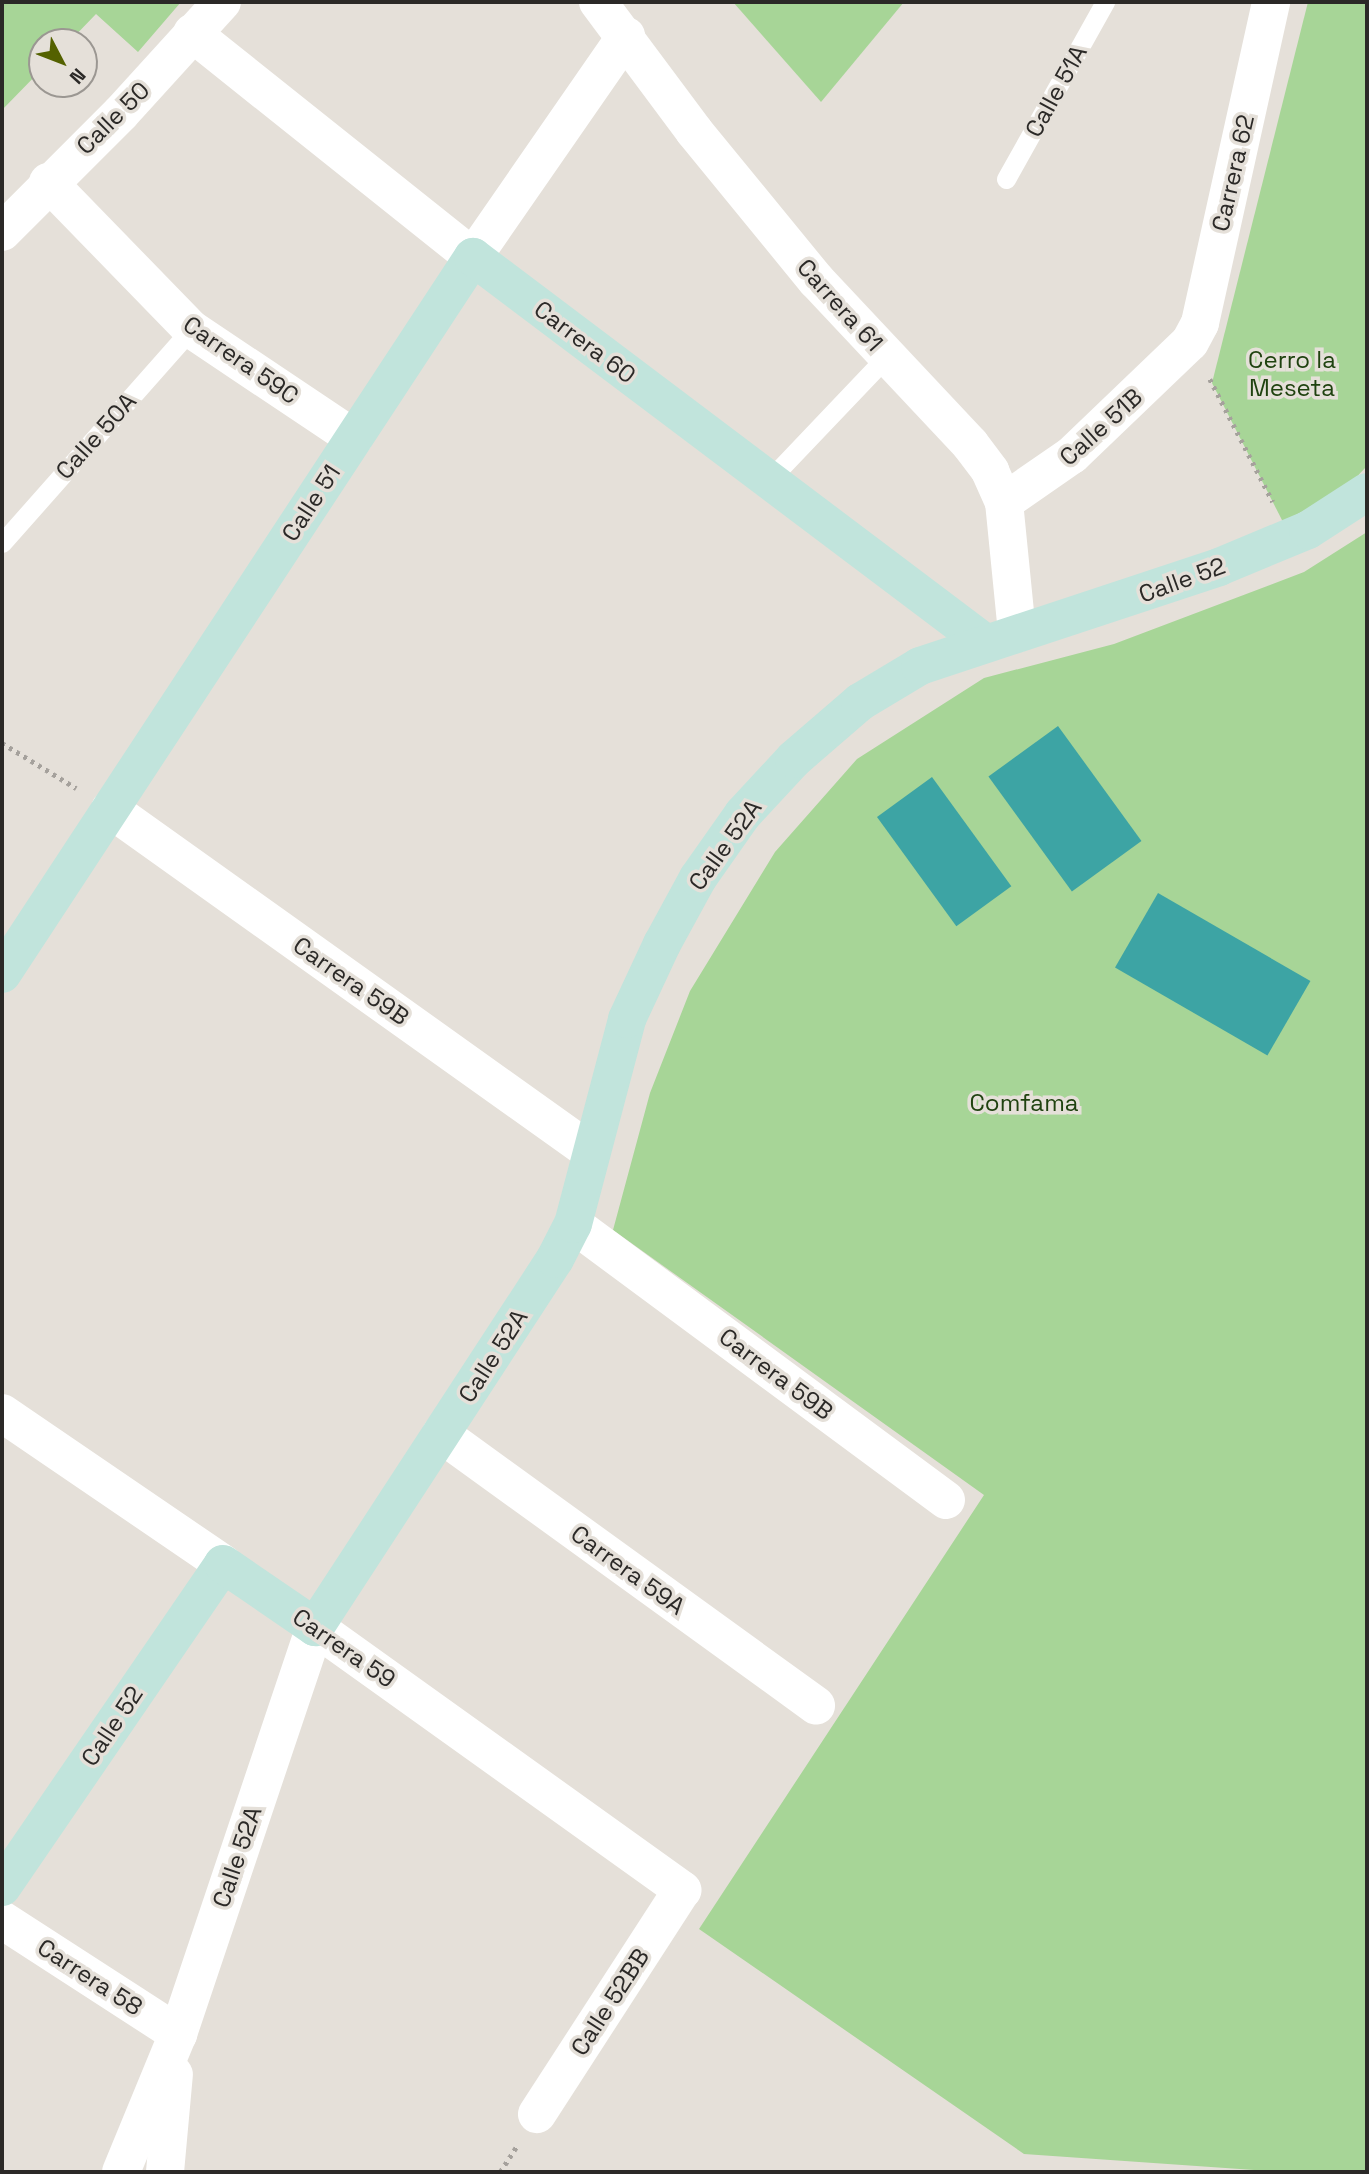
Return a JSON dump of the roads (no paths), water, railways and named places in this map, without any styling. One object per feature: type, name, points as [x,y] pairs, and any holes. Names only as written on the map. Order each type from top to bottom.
[{"type":"street","name":"Calle 50","points":[[2,232],[48,182],[121,113],[222,2]]},
{"type":"street","name":"Carrera 61","points":[[598,2],[626,36],[694,131],[816,280],[970,444],[1004,502],[1001,638]]},
{"type":"street","name":"Carrera 62","points":[[1190,342],[1200,323],[1271,2]]},
{"type":"street","name":"Carrera 60","points":[[192,33],[473,257],[769,481],[1001,638]]},
{"type":"street","name":"Calle 51","points":[[2,974],[473,257],[626,36]]},
{"type":"street","name":"Carrera 59C","points":[[48,182],[191,329],[354,438]]},
{"type":"street","name":"Calle 51B","points":[[1004,502],[1072,455],[1190,342]]},
{"type":"street","name":"Calle 52","points":[[1001,638],[1149,593],[1291,537],[1345,510],[1367,492]]},
{"type":"street","name":"Calle 52A","points":[[121,2172],[178,2034],[314,1627],[555,1259],[573,1224],[627,1019],[698,878],[743,814],[794,758],[860,702],[920,666],[1001,638]]},
{"type":"street","name":"Carrera 59B","points":[[110,809],[591,1152]]},
{"type":"street","name":"Carrera 59B","points":[[573,1224],[946,1500]]},
{"type":"street","name":"Carrera 59","points":[[2,1413],[314,1627],[682,1890]]},
{"type":"street","name":"Carrera 59A","points":[[441,1434],[816,1705]]},
{"type":"street","name":"Calle 52","points":[[2,1887],[223,1564]]},
{"type":"street","name":"Calle 52BB","points":[[537,2114],[682,1890]]},
{"type":"street","name":"Carrera 58","points":[[2,1920],[178,2034]]},
{"type":"street","points":[[165,2172],[178,2034]]},
{"type":"lane","name":"Calle 51A","points":[[1006,180],[1105,2]]},
{"type":"lane","name":"Calle 50A","points":[[2,543],[191,329]]},
{"type":"lane","points":[[769,481],[886,357]]},
{"type":"water","points":[[1058,726],[1141,841],[1072,891],[988,777]]},
{"type":"water","points":[[932,777],[1011,886],[956,926],[877,817]]},
{"type":"water","points":[[1158,893],[1310,981],[1267,1055],[1115,967]]},
{"type":"park label","name":"Cerro la Meseta","points":[[1292,374]]},
{"type":"park label","name":"Comfama","points":[[1024,1103]]}]
